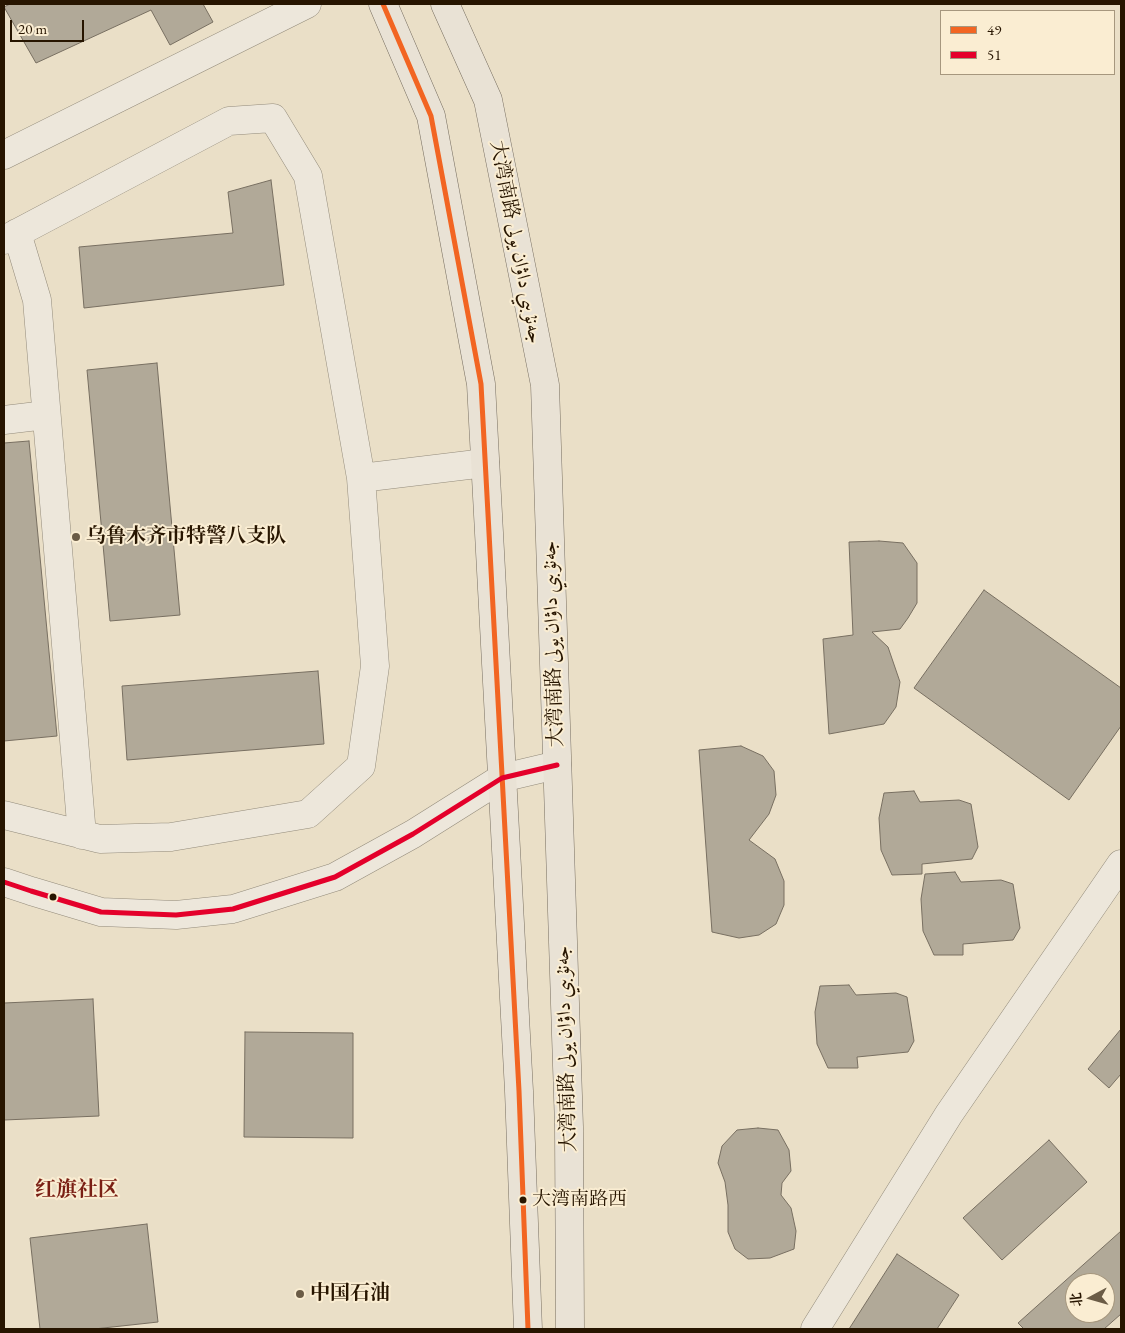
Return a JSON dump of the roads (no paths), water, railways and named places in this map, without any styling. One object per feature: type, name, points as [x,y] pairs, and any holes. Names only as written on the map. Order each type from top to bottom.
[{"type":"main road","points":[[383,4],[431,116],[481,384],[519,1091],[528,1329]]},
{"type":"main road","name":"大湾南路 جەنۇبىي داۋان يولى","points":[[444,4],[488,100],[545,385],[569,1127],[570,1329]]},
{"type":"street","points":[[4,155],[307,4]]},
{"type":"street","points":[[4,816],[100,840],[172,837],[308,814],[360,766],[375,666],[361,478],[308,176],[273,118],[229,121],[10,236],[37,300],[82,835]]},
{"type":"street","points":[[4,420],[46,414]]},
{"type":"street","points":[[361,478],[485,463]]},
{"type":"street","points":[[4,882],[100,912],[176,915],[233,909],[335,877],[413,834],[502,778],[557,765]]},
{"type":"street","points":[[815,1329],[949,1114],[1121,864]]},
{"type":"place","name":"乌鲁木齐市特警八支队","points":[[76,537]]},
{"type":"place","name":"大湾南路西","points":[[523,1200]]},
{"type":"place","name":"中国石油","points":[[300,1294]]},
{"type":"district","name":"红旗社区","points":[[77,1190]]}]
